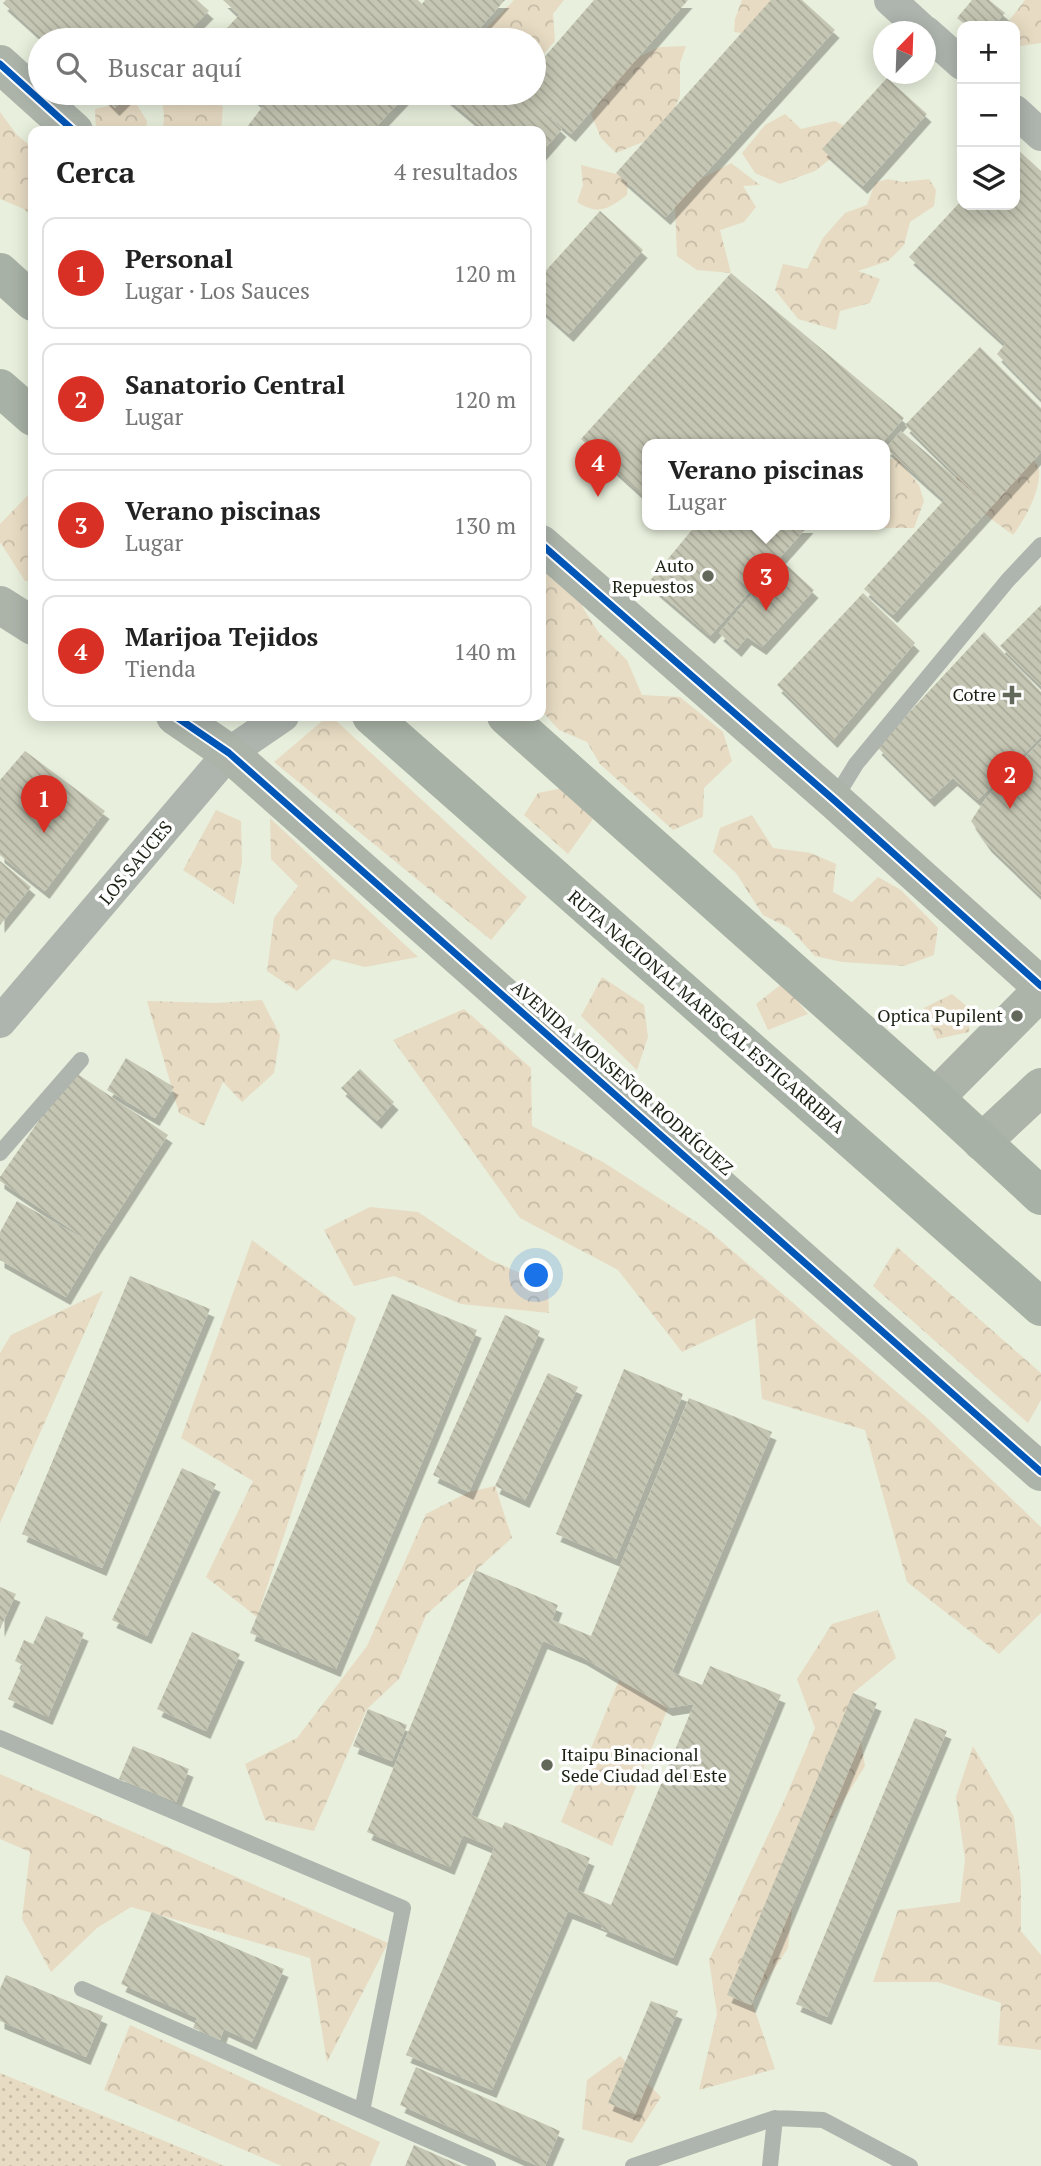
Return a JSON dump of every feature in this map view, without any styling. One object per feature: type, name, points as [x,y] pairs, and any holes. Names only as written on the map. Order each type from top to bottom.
[{"type":"highway","points":[[0,272],[28,297]]},
{"type":"highway","points":[[0,388],[28,413]]},
{"type":"highway","name":"RUTA NACIONAL MARISCAL ESTIGARRIBIA","points":[[377,721],[1041,1307]]},
{"type":"highway","points":[[512,721],[935,1098],[1041,1196]]},
{"type":"street","points":[[890,0],[913,21]]},
{"type":"street","points":[[936,42],[957,60]]},
{"type":"street","points":[[0,64],[28,89]]},
{"type":"street","points":[[45,105],[68,126]]},
{"type":"street","points":[[546,548],[834,800],[1041,989],[935,1098]]},
{"type":"street","points":[[0,605],[28,623]]},
{"type":"street","name":"AVENIDA MONSEÑOR RODRÍGUEZ","points":[[182,721],[229,753],[1041,1472]]},
{"type":"street","name":"LOS SAUCES","points":[[0,1023],[229,753],[276,721]]},
{"type":"street","points":[[982,1142],[1041,1087]]},
{"type":"lane","points":[[834,800],[856,764],[1008,580],[1041,545]]},
{"type":"lane","points":[[0,1153],[81,1060]]},
{"type":"lane","points":[[0,1738],[403,1908],[362,2110]]},
{"type":"lane","points":[[82,1989],[488,2166]]},
{"type":"lane","points":[[633,2166],[775,2118],[822,2120],[910,2166]]},
{"type":"lane","points":[[770,2166],[775,2118]]},
{"type":"green space","points":[[514,0],[564,0],[553,14],[555,41],[546,51],[546,28],[487,28]]},
{"type":"green space","points":[[742,0],[778,0],[750,34],[734,32],[735,19]]},
{"type":"green space","points":[[1025,0],[1041,0],[1041,43],[1020,46],[1020,21],[1009,21]]},
{"type":"green space","points":[[686,46],[680,63],[680,96],[670,118],[655,137],[616,153],[601,138],[591,114],[630,61],[660,47]]},
{"type":"green space","points":[[112,105],[137,105],[147,121],[146,126],[96,126],[95,109]]},
{"type":"green space","points":[[163,105],[223,107],[221,126],[163,126]]},
{"type":"green space","points":[[0,112],[17,135],[28,144],[28,213],[0,199]]},
{"type":"green space","points":[[785,114],[801,129],[835,121],[851,130],[847,146],[815,171],[780,184],[755,173],[742,153],[765,125]]},
{"type":"green space","points":[[731,163],[760,185],[743,186],[756,207],[744,222],[720,230],[731,273],[697,270],[677,256],[675,206],[699,180]]},
{"type":"green space","points":[[581,165],[628,177],[627,195],[614,204],[597,210],[577,202],[583,185]]},
{"type":"green space","points":[[888,179],[903,182],[929,179],[936,190],[934,206],[910,222],[904,245],[888,261],[858,271],[880,279],[870,303],[840,311],[836,330],[798,319],[775,290],[783,264],[807,269],[823,238],[845,213],[867,205],[875,183]]},
{"type":"green space","points":[[1025,451],[1038,466],[1039,477],[1031,504],[1013,535],[958,491],[955,468]]},
{"type":"green space","points":[[897,458],[919,485],[924,501],[914,528],[890,528],[890,459]]},
{"type":"green space","points":[[28,495],[28,581],[25,581],[0,542],[0,524]]},
{"type":"green space","points":[[546,568],[571,571],[583,608],[599,633],[627,660],[642,695],[680,697],[723,732],[732,761],[704,788],[703,817],[673,830],[600,764],[587,742],[559,730],[546,716]]},
{"type":"green space","points":[[322,721],[336,721],[527,897],[491,940],[274,762]]},
{"type":"green space","points":[[563,788],[593,819],[568,854],[524,815],[538,793]]},
{"type":"green space","points":[[216,810],[241,821],[242,862],[234,904],[183,870]]},
{"type":"green space","points":[[752,815],[773,848],[811,853],[836,864],[833,892],[852,902],[878,877],[901,890],[938,928],[934,955],[904,966],[842,962],[815,956],[789,928],[763,915],[736,873],[713,852],[720,828]]},
{"type":"green space","points":[[270,818],[418,957],[365,967],[333,959],[297,991],[267,971],[274,918],[298,886],[271,859]]},
{"type":"green space","points":[[602,977],[644,1005],[648,1037],[637,1070],[581,1016]]},
{"type":"green space","points":[[783,983],[808,1014],[768,1030],[756,1004]]},
{"type":"green space","points":[[952,994],[970,1009],[969,1032],[937,1039],[924,1008]]},
{"type":"green space","points":[[262,1000],[280,1035],[274,1073],[242,1102],[223,1082],[204,1126],[179,1113],[147,1001],[215,1003]]},
{"type":"green space","points":[[464,1009],[531,1068],[532,1126],[603,1162],[707,1229],[927,1418],[1041,1527],[1041,1613],[999,1654],[907,1582],[865,1430],[762,1399],[755,1318],[682,1352],[618,1270],[520,1218],[393,1040]]},
{"type":"green space","points":[[370,1207],[418,1212],[490,1260],[548,1285],[549,1313],[461,1304],[394,1276],[354,1286],[324,1230]]},
{"type":"green space","points":[[252,1240],[356,1318],[257,1617],[206,1577],[253,1481],[181,1438]]},
{"type":"green space","points":[[897,1247],[1041,1373],[1041,1400],[1028,1423],[873,1286]]},
{"type":"green space","points":[[103,1291],[0,1523],[0,1353],[11,1335]]},
{"type":"green space","points":[[495,1486],[512,1538],[426,1615],[399,1679],[367,1709],[314,1831],[265,1820],[245,1764],[297,1738],[367,1646],[426,1514],[469,1492]]},
{"type":"green space","points":[[878,1610],[896,1658],[853,1693],[865,1766],[819,1840],[792,1907],[788,1948],[752,2002],[775,2069],[699,2090],[717,2014],[709,1960],[784,1801],[815,1728],[797,1679],[832,1624]]},
{"type":"green space","points":[[619,1680],[668,1708],[612,1846],[561,1822]]},
{"type":"green space","points":[[973,1746],[1014,1817],[1021,1883],[1021,1931],[1041,1955],[1041,2050],[998,2045],[1001,2003],[938,1982],[873,1982],[898,1910],[960,1902],[965,1859],[956,1797]]},
{"type":"green space","points":[[0,1774],[388,1943],[327,2062],[310,1958],[131,1907],[97,1928],[51,1972],[22,1919],[30,1852],[0,1839]]},
{"type":"green space","points":[[130,2025],[380,2142],[370,2166],[282,2166],[104,2090]]},
{"type":"green space","points":[[620,2056],[661,2097],[632,2143],[582,2129],[587,2080]]},
{"type":"green space","points":[[0,2073],[225,2166],[0,2166]]},
{"type":"building","points":[[6,0],[197,0],[209,11],[192,28],[31,28],[3,3]]},
{"type":"building","points":[[223,0],[418,0],[422,4],[425,0],[505,0],[480,28],[227,28],[239,15]]},
{"type":"building","points":[[594,0],[688,0],[571,134],[537,105],[546,105],[546,55]]},
{"type":"building","points":[[771,0],[802,0],[835,30],[666,217],[616,173]]},
{"type":"building","points":[[972,0],[989,0],[1005,13],[998,21],[961,21],[957,18]]},
{"type":"building","points":[[882,84],[894,84],[927,114],[863,186],[822,149]]},
{"type":"building","points":[[397,105],[377,126],[248,126],[263,106]]},
{"type":"building","points":[[455,105],[536,105],[562,129],[546,147],[546,126],[480,126]]},
{"type":"building","points":[[1020,152],[1041,171],[1041,399],[997,354],[1005,344],[909,257],[957,205],[957,210],[1020,210]]},
{"type":"building","points":[[600,211],[643,250],[569,334],[546,313],[546,270]]},
{"type":"building","points":[[731,273],[904,418],[885,439],[642,439],[642,494],[581,439]]},
{"type":"building","points":[[980,347],[1041,408],[1041,452],[893,615],[864,589],[944,500],[890,452],[890,443],[901,431],[981,500],[905,425]]},
{"type":"building","name":"Auto Repuestos","points":[[692,530],[805,530],[710,636],[648,583]]},
{"type":"building","points":[[781,560],[814,590],[762,647],[747,637],[737,649],[719,633]]},
{"type":"building","points":[[863,593],[915,643],[833,740],[777,685]]},
{"type":"building","points":[[1041,605],[1041,686],[1000,646]]},
{"type":"building","points":[[984,632],[1041,692],[1041,737],[978,800],[953,778],[930,799],[877,747]]},
{"type":"building","points":[[1041,741],[1041,896],[987,844],[971,821],[986,798]]},
{"type":"building","points":[[25,751],[105,811],[45,891],[0,855],[0,780]]},
{"type":"building","points":[[0,861],[31,887],[0,925]]},
{"type":"building","points":[[126,1058],[174,1087],[155,1118],[107,1090]]},
{"type":"building","points":[[360,1069],[394,1102],[377,1121],[341,1088]]},
{"type":"building","points":[[73,1071],[168,1135],[66,1297],[0,1260],[0,1232],[17,1201],[91,1243],[0,1181],[0,1177]]},
{"type":"building","points":[[130,1276],[210,1309],[102,1568],[22,1534]]},
{"type":"building","points":[[392,1294],[477,1330],[336,1669],[250,1633]]},
{"type":"building","points":[[505,1315],[540,1331],[469,1492],[433,1475]]},
{"type":"building","points":[[624,1369],[683,1394],[616,1559],[556,1534]]},
{"type":"building","points":[[548,1373],[578,1387],[525,1500],[495,1486]]},
{"type":"building","points":[[689,1398],[772,1432],[672,1672],[702,1685],[710,1666],[781,1695],[673,1958],[568,1911],[492,2090],[406,2055],[494,1848],[463,1835],[450,1867],[367,1832],[475,1570],[558,1605],[552,1620],[591,1636]],"holes":[[[543,1641],[582,1657],[668,1708],[694,1704],[611,1905],[577,1890],[590,1858],[505,1822],[502,1828],[471,1815]]]},
{"type":"building","points":[[182,1468],[216,1484],[147,1636],[112,1620]]},
{"type":"building","points":[[0,1587],[16,1594],[0,1629]]},
{"type":"building","points":[[46,1616],[84,1633],[48,1717],[8,1699],[23,1665],[15,1661],[24,1640],[33,1644]]},
{"type":"building","points":[[192,1632],[240,1654],[206,1731],[157,1709]]},
{"type":"building","points":[[853,1693],[877,1703],[751,2005],[727,1995]]},
{"type":"building","points":[[368,1709],[407,1725],[392,1761],[353,1746]]},
{"type":"building","points":[[915,1718],[947,1731],[827,2017],[796,2004]]},
{"type":"building","points":[[133,1746],[189,1769],[176,1802],[119,1779]]},
{"type":"building","points":[[152,1912],[284,1969],[252,2042],[224,2029],[220,2040],[193,2028],[197,2018],[121,1984]]},
{"type":"building","points":[[6,1975],[103,2016],[86,2057],[0,2021],[0,1989]]},
{"type":"building","points":[[651,2001],[678,2011],[635,2114],[608,2103]]},
{"type":"building","points":[[416,2067],[560,2131],[545,2166],[538,2166],[400,2105]]},
{"type":"building","points":[[414,2145],[462,2166],[405,2166]]},
{"type":"cycle path","points":[[0,64],[28,89]]},
{"type":"cycle path","points":[[45,105],[68,126]]},
{"type":"cycle path","points":[[546,548],[834,800],[1041,986]]},
{"type":"cycle path","points":[[182,721],[229,753],[1041,1472]]},
{"type":"place","name":"Marijoa Tejidos","points":[[598,497]]},
{"type":"place","name":"Auto Repuestos","points":[[708,576]]},
{"type":"place","name":"Verano piscinas","points":[[766,611]]},
{"type":"place","name":"Cotre","points":[[1012,695]]},
{"type":"place","name":"Sanatorio Central","points":[[1010,809]]},
{"type":"place","name":"Personal","points":[[44,833]]},
{"type":"place","name":"Optica Pupilent","points":[[1017,1016]]},
{"type":"place","name":"Itaipu Binacional Sede Ciudad del Este","points":[[547,1765]]}]
